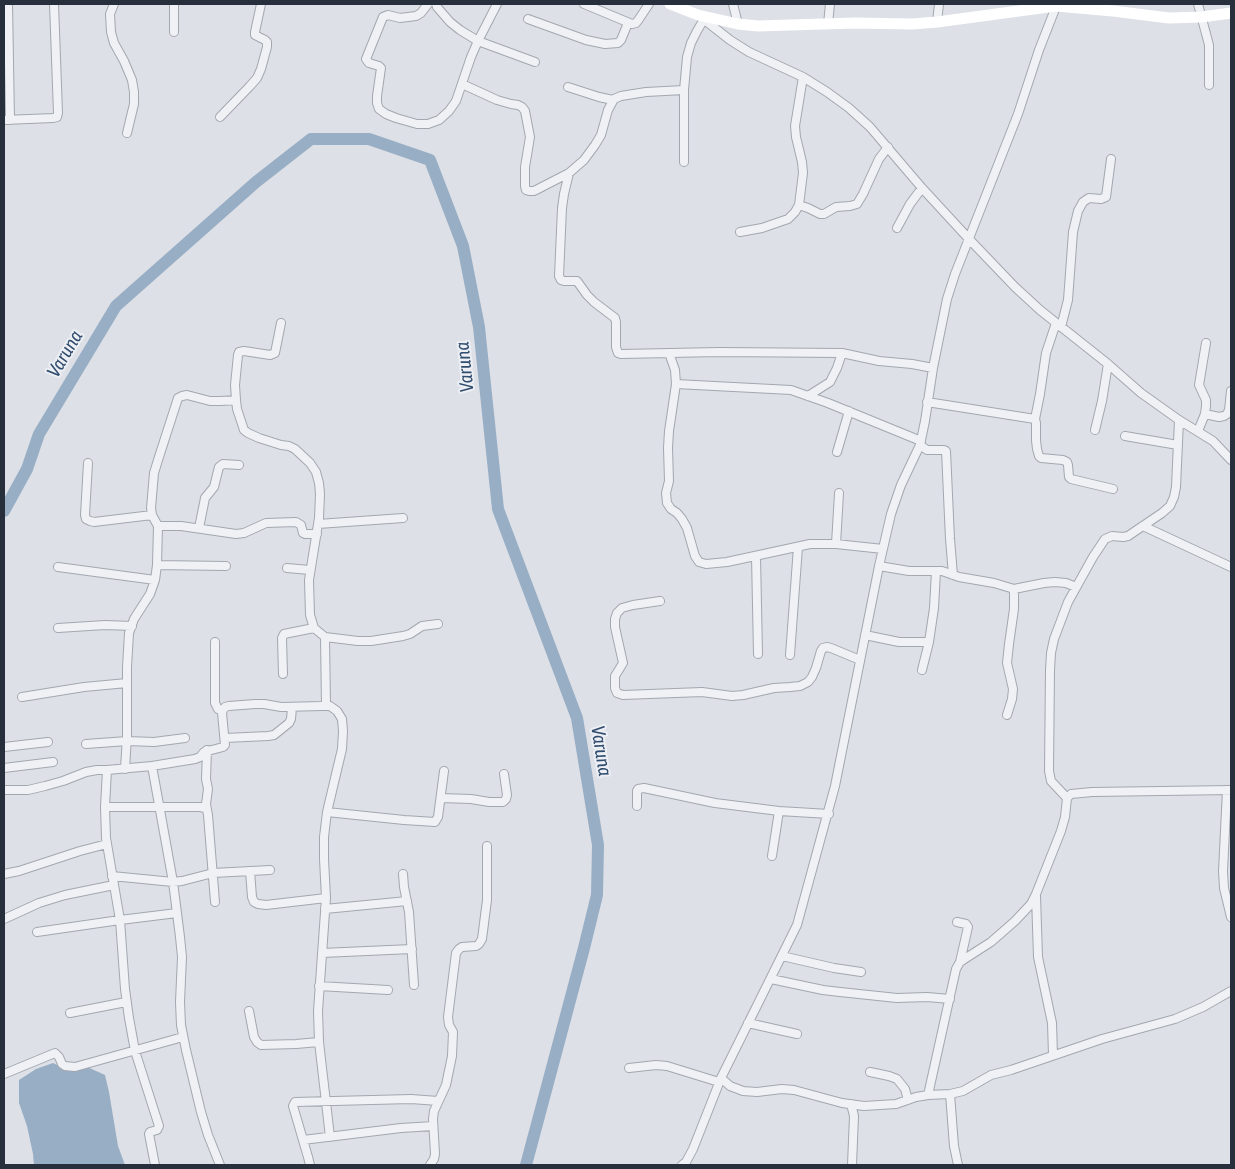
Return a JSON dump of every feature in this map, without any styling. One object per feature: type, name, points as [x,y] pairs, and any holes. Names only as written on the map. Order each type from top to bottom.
[{"type":"street","points":[[8,4],[6,24],[7,120],[53,118],[58,113],[54,4]]},
{"type":"street","points":[[114,4],[110,14],[111,32],[114,43],[128,69],[134,92],[134,104],[127,133]]},
{"type":"street","points":[[174,4],[174,32]]},
{"type":"street","points":[[220,117],[257,78],[261,69],[267,42],[255,35],[255,32],[261,4]]},
{"type":"street","points":[[428,4],[416,16],[400,18],[384,16],[366,59],[369,63],[381,68],[377,96],[379,109],[396,118],[417,124],[428,124],[439,120],[456,101],[471,57],[498,4]]},
{"type":"street","points":[[436,4],[450,22],[478,41],[536,62]]},
{"type":"street","points":[[584,4],[628,23],[636,23],[649,4]]},
{"type":"street","points":[[670,4],[701,17],[738,24],[778,26],[854,23],[912,24],[1056,5],[1169,18],[1201,17],[1231,13]]},
{"type":"street","points":[[733,4],[738,24]]},
{"type":"street","points":[[828,24],[830,4]]},
{"type":"street","points":[[937,22],[939,4]]},
{"type":"street","points":[[1198,4],[1209,45],[1209,85]]},
{"type":"street","points":[[682,1165],[693,1150],[720,1080],[797,924],[835,786],[879,566],[895,499],[921,443],[933,368],[947,299],[1018,114],[1056,5]]},
{"type":"street","points":[[701,17],[749,52],[803,77],[828,92],[849,108],[870,127],[922,188],[1015,287],[1141,393],[1179,420],[1213,440],[1231,460]]},
{"type":"street","points":[[684,162],[684,90],[687,57],[701,17]]},
{"type":"street","points":[[528,19],[586,40],[605,44],[618,43],[628,23]]},
{"type":"street","points":[[740,232],[762,228],[782,221],[795,212],[799,205],[803,174],[795,126],[803,77]]},
{"type":"street","points":[[462,84],[497,100],[518,105],[525,111],[530,137],[525,167],[525,186],[526,190],[530,191],[534,191],[569,173],[584,160],[601,135],[613,100],[621,96],[640,93],[684,90]]},
{"type":"street","points":[[568,86],[613,100]]},
{"type":"street","points":[[799,205],[824,214],[836,208],[857,204],[864,194],[878,159],[888,147]]},
{"type":"street","points":[[1111,159],[1106,197],[1101,199],[1089,198],[1083,202],[1078,211],[1073,232],[1068,300],[1046,353],[1035,419],[1039,456],[1044,459],[1067,462],[1071,479],[1113,489]]},
{"type":"street","points":[[569,173],[562,208],[560,278],[564,281],[577,282],[594,302],[615,318],[618,353],[842,353],[865,359],[933,368]]},
{"type":"street","points":[[897,228],[910,204],[922,188]]},
{"type":"street","points":[[281,323],[275,353],[270,355],[244,350],[239,352],[235,385],[236,400],[244,430],[259,438],[295,449],[310,463],[316,472],[320,494],[317,534],[310,570],[309,595],[310,615],[314,628],[325,637],[372,641],[403,636],[422,626],[438,624]]},
{"type":"street","points":[[1198,432],[1206,406],[1206,400],[1199,385],[1206,343]]},
{"type":"street","points":[[808,396],[830,382],[842,353]]},
{"type":"street","points":[[669,354],[675,370],[676,384],[669,431],[667,503],[682,519],[687,528],[695,556],[699,562],[716,564],[810,544],[836,544],[883,549]]},
{"type":"street","points":[[1095,430],[1108,364]]},
{"type":"street","points":[[676,384],[771,390],[784,389],[849,411],[921,443],[927,450],[944,450],[946,452],[953,574]]},
{"type":"street","points":[[1205,414],[1219,417],[1227,414],[1231,391]]},
{"type":"street","points":[[125,769],[129,633],[134,619],[150,594],[156,580],[158,526],[152,515],[151,508],[154,473],[178,398],[187,395],[210,401],[236,400]]},
{"type":"street","points":[[927,402],[1035,419]]},
{"type":"street","points":[[837,452],[849,411]]},
{"type":"street","points":[[1067,798],[1054,785],[1050,777],[1050,670],[1054,639],[1068,602],[1105,539],[1112,536],[1128,536],[1170,506],[1176,487],[1179,420]]},
{"type":"street","points":[[1125,436],[1178,445]]},
{"type":"street","points":[[88,463],[86,519],[94,522],[152,515]]},
{"type":"street","points":[[199,528],[205,498],[214,487],[219,467],[223,464],[239,464]]},
{"type":"street","points":[[836,544],[839,494]]},
{"type":"street","points":[[318,524],[403,518]]},
{"type":"street","points":[[158,526],[181,526],[236,534],[244,533],[266,523],[296,522],[301,525],[305,534],[317,534]]},
{"type":"street","points":[[1143,526],[1231,567]]},
{"type":"street","points":[[790,655],[798,547]]},
{"type":"street","points":[[756,556],[758,654]]},
{"type":"street","points":[[157,565],[226,566]]},
{"type":"street","points":[[879,566],[909,571],[942,571],[1014,589],[1055,582],[1066,583],[1076,587]]},
{"type":"street","points":[[58,567],[156,580]]},
{"type":"street","points":[[287,568],[310,570]]},
{"type":"street","points":[[922,670],[929,642],[934,608],[936,571]]},
{"type":"street","points":[[1007,715],[1013,690],[1007,663],[1014,609],[1014,589]]},
{"type":"street","points":[[660,601],[622,608],[617,613],[615,627],[622,663],[615,676],[617,693],[623,695],[702,692],[732,696],[743,695],[774,688],[800,686],[808,682],[816,668],[823,648],[831,648],[860,660]]},
{"type":"street","points":[[58,628],[105,625],[132,626]]},
{"type":"street","points":[[283,674],[282,638],[284,634],[314,628]]},
{"type":"street","points":[[865,635],[900,642],[929,642]]},
{"type":"street","points":[[325,637],[326,706]]},
{"type":"street","points":[[215,642],[214,703],[218,709],[223,710]]},
{"type":"street","points":[[22,697],[84,687],[127,683]]},
{"type":"street","points":[[4,790],[28,790],[97,770],[152,766],[195,759],[208,750],[224,747],[225,738],[222,713],[225,707],[229,706],[255,704],[292,708],[330,706],[337,711],[342,719],[342,749],[333,783],[324,837],[326,898],[319,986],[319,1042],[330,1137]]},
{"type":"street","points":[[225,738],[274,735],[289,724],[292,719],[292,708]]},
{"type":"street","points":[[86,744],[127,741],[154,742],[186,738]]},
{"type":"street","points":[[4,747],[48,742]]},
{"type":"street","points":[[208,750],[206,804],[215,902]]},
{"type":"street","points":[[4,768],[53,762]]},
{"type":"street","points":[[152,766],[177,913],[182,957],[180,1002],[183,1037],[201,1112],[220,1165]]},
{"type":"street","points":[[107,770],[105,807],[107,844],[120,920],[126,1002],[135,1051],[159,1126],[157,1130],[149,1134],[155,1165]]},
{"type":"street","points":[[328,812],[432,822],[437,820],[438,817],[444,772]]},
{"type":"street","points":[[441,798],[504,802],[507,795],[504,774]]},
{"type":"street","points":[[637,806],[638,789],[644,788],[715,803],[828,814]]},
{"type":"street","points":[[960,962],[991,942],[1031,904],[1061,831],[1067,798],[1071,794],[1229,790],[1223,871],[1224,888],[1231,917]]},
{"type":"street","points":[[105,807],[200,807],[207,810]]},
{"type":"street","points":[[772,856],[779,810]]},
{"type":"street","points":[[4,874],[107,844]]},
{"type":"street","points":[[430,1165],[436,1154],[433,1126],[434,1111],[446,1085],[452,1056],[453,1032],[449,1025],[448,1016],[456,953],[462,947],[476,946],[482,939],[487,900],[487,846]]},
{"type":"street","points":[[112,876],[173,882],[213,873],[270,870]]},
{"type":"street","points":[[250,871],[252,897],[254,902],[258,904],[266,905],[326,898]]},
{"type":"street","points":[[404,874],[414,985]]},
{"type":"street","points":[[4,920],[39,903],[65,895],[114,886]]},
{"type":"street","points":[[1036,894],[1038,957],[1052,1023],[1054,1055]]},
{"type":"street","points":[[325,909],[407,901]]},
{"type":"street","points":[[37,932],[177,913]]},
{"type":"street","points":[[928,1095],[956,969],[960,962],[968,927],[966,924],[957,922]]},
{"type":"street","points":[[322,953],[412,949]]},
{"type":"street","points":[[782,956],[822,966],[861,972]]},
{"type":"street","points":[[771,979],[809,988],[840,992],[897,998],[950,999]]},
{"type":"street","points":[[319,986],[388,990]]},
{"type":"street","points":[[629,1068],[656,1065],[667,1066],[720,1080],[743,1091],[794,1090],[842,1103],[864,1106],[896,1104],[928,1095],[950,1094],[963,1091],[991,1075],[1102,1039],[1176,1018],[1203,1007],[1231,991]]},
{"type":"street","points":[[70,1013],[126,1002]]},
{"type":"street","points":[[248,1011],[254,1037],[261,1045],[319,1042]]},
{"type":"street","points":[[748,1023],[797,1034]]},
{"type":"street","points":[[4,1074],[55,1053],[59,1056],[62,1064],[75,1067],[183,1037]]},
{"type":"street","points":[[870,1072],[897,1078],[908,1100]]},
{"type":"street","points":[[950,1094],[954,1146],[958,1165]]},
{"type":"street","points":[[310,1165],[293,1106],[294,1103],[326,1100],[411,1099],[438,1101]]},
{"type":"street","points":[[851,1104],[854,1116],[852,1165]]},
{"type":"street","points":[[303,1140],[433,1126]]},
{"type":"water","points":[[53,1063],[66,1069],[85,1066],[105,1075],[118,1146],[125,1165],[34,1165],[27,1126],[19,1103],[19,1080],[36,1069]]},
{"type":"waterway","name":"Varuna","points":[[4,511],[27,469],[39,434],[116,306],[256,182],[311,139],[369,139],[430,160],[463,246],[479,327],[498,509],[577,718],[598,845],[597,895],[526,1165]]}]
